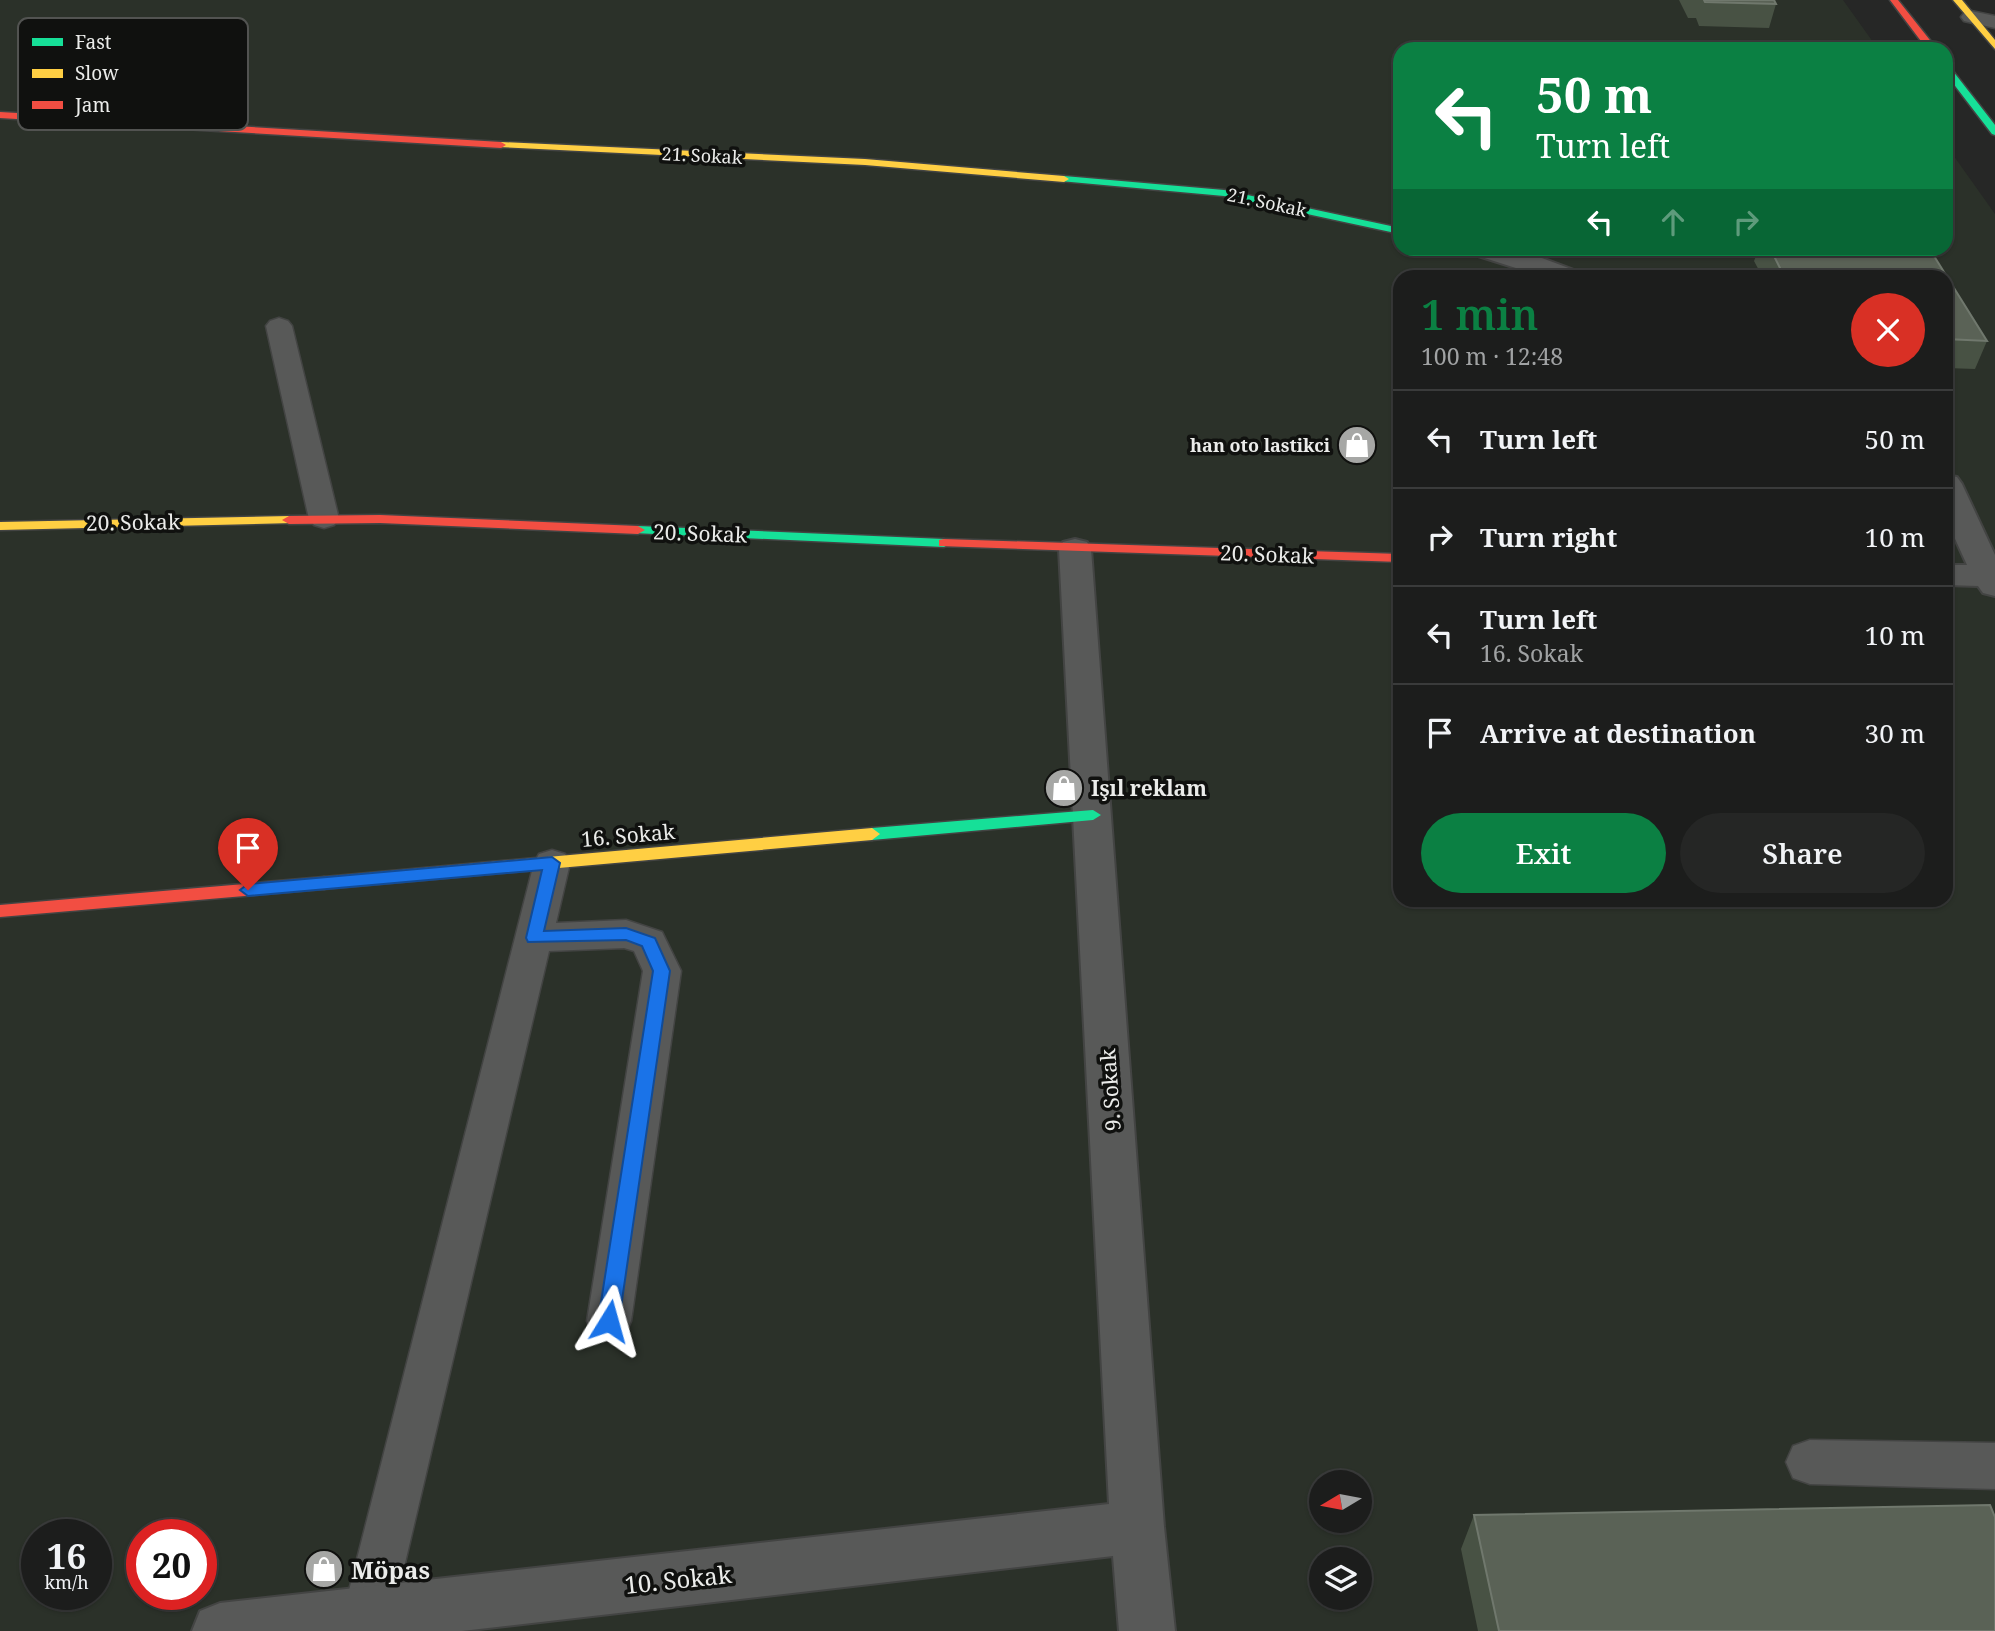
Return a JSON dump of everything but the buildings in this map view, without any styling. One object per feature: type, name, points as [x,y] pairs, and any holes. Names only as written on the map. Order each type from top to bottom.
[{"type":"main road","points":[[1895,0],[1927,42]]},
{"type":"main road","points":[[1957,0],[1995,46]]},
{"type":"main road","points":[[1953,77],[1995,132]]},
{"type":"main road","name":"21. Sokak","points":[[0,115],[18,116]]},
{"type":"main road","name":"21. Sokak","points":[[248,130],[530,147],[893,164],[1224,193],[1393,229]]},
{"type":"main road","name":"20. Sokak","points":[[0,526],[93,522],[380,519],[1075,549],[1393,558]]},
{"type":"main road","name":"16. Sokak","points":[[0,911],[1093,815]]},
{"type":"street","points":[[1510,256],[1548,270]]},
{"type":"street","points":[[1953,499],[1991,581]]},
{"type":"street","name":"9. Sokak","points":[[1075,549],[1137,1527],[1147,1631]]},
{"type":"street","points":[[1953,576],[1991,581]]},
{"type":"street","name":"10. Sokak","points":[[219,1631],[1137,1527]]},
{"type":"lane","points":[[1971,17],[1995,22]]},
{"type":"lane","points":[[279,326],[324,519]]},
{"type":"lane","points":[[368,1614],[552,863]]},
{"type":"lane","points":[[534,938],[626,934],[649,942],[662,971],[609,1321]]},
{"type":"lane","points":[[1810,1462],[1995,1466]]},
{"type":"shaded area","points":[[0,0],[1843,0],[1873,42],[1393,42],[1393,256],[1953,256],[1953,155],[1995,214],[1995,1631],[0,1631]]},
{"type":"traffic: fast","points":[[1953,77],[1995,132]]},
{"type":"traffic: fast","points":[[1064,179],[1224,193],[1393,229]]},
{"type":"traffic: fast","points":[[638,530],[944,543]]},
{"type":"traffic: fast","points":[[872,834],[1093,815]]},
{"type":"traffic: slow","points":[[1957,0],[1995,46]]},
{"type":"traffic: slow","points":[[501,145],[865,162],[1064,179]]},
{"type":"traffic: slow","points":[[0,526],[289,520]]},
{"type":"traffic: slow","points":[[324,883],[872,834]]},
{"type":"traffic: jam","points":[[1894,0],[1927,42]]},
{"type":"traffic: jam","points":[[0,115],[18,116]]},
{"type":"traffic: jam","points":[[248,130],[501,145]]},
{"type":"traffic: jam","points":[[289,520],[380,519],[638,530]]},
{"type":"traffic: jam","points":[[944,543],[1393,558]]},
{"type":"traffic: jam","points":[[0,911],[324,883]]},
{"type":"place","name":"han oto lastikci","points":[[1357,445]]},
{"type":"place","name":"Işıl reklam","points":[[1064,788]]},
{"type":"place","name":"Möpas","points":[[324,1569]]},
{"type":"route","points":[[248,890],[552,863],[534,938],[626,934],[649,942],[662,971],[609,1321]]}]
